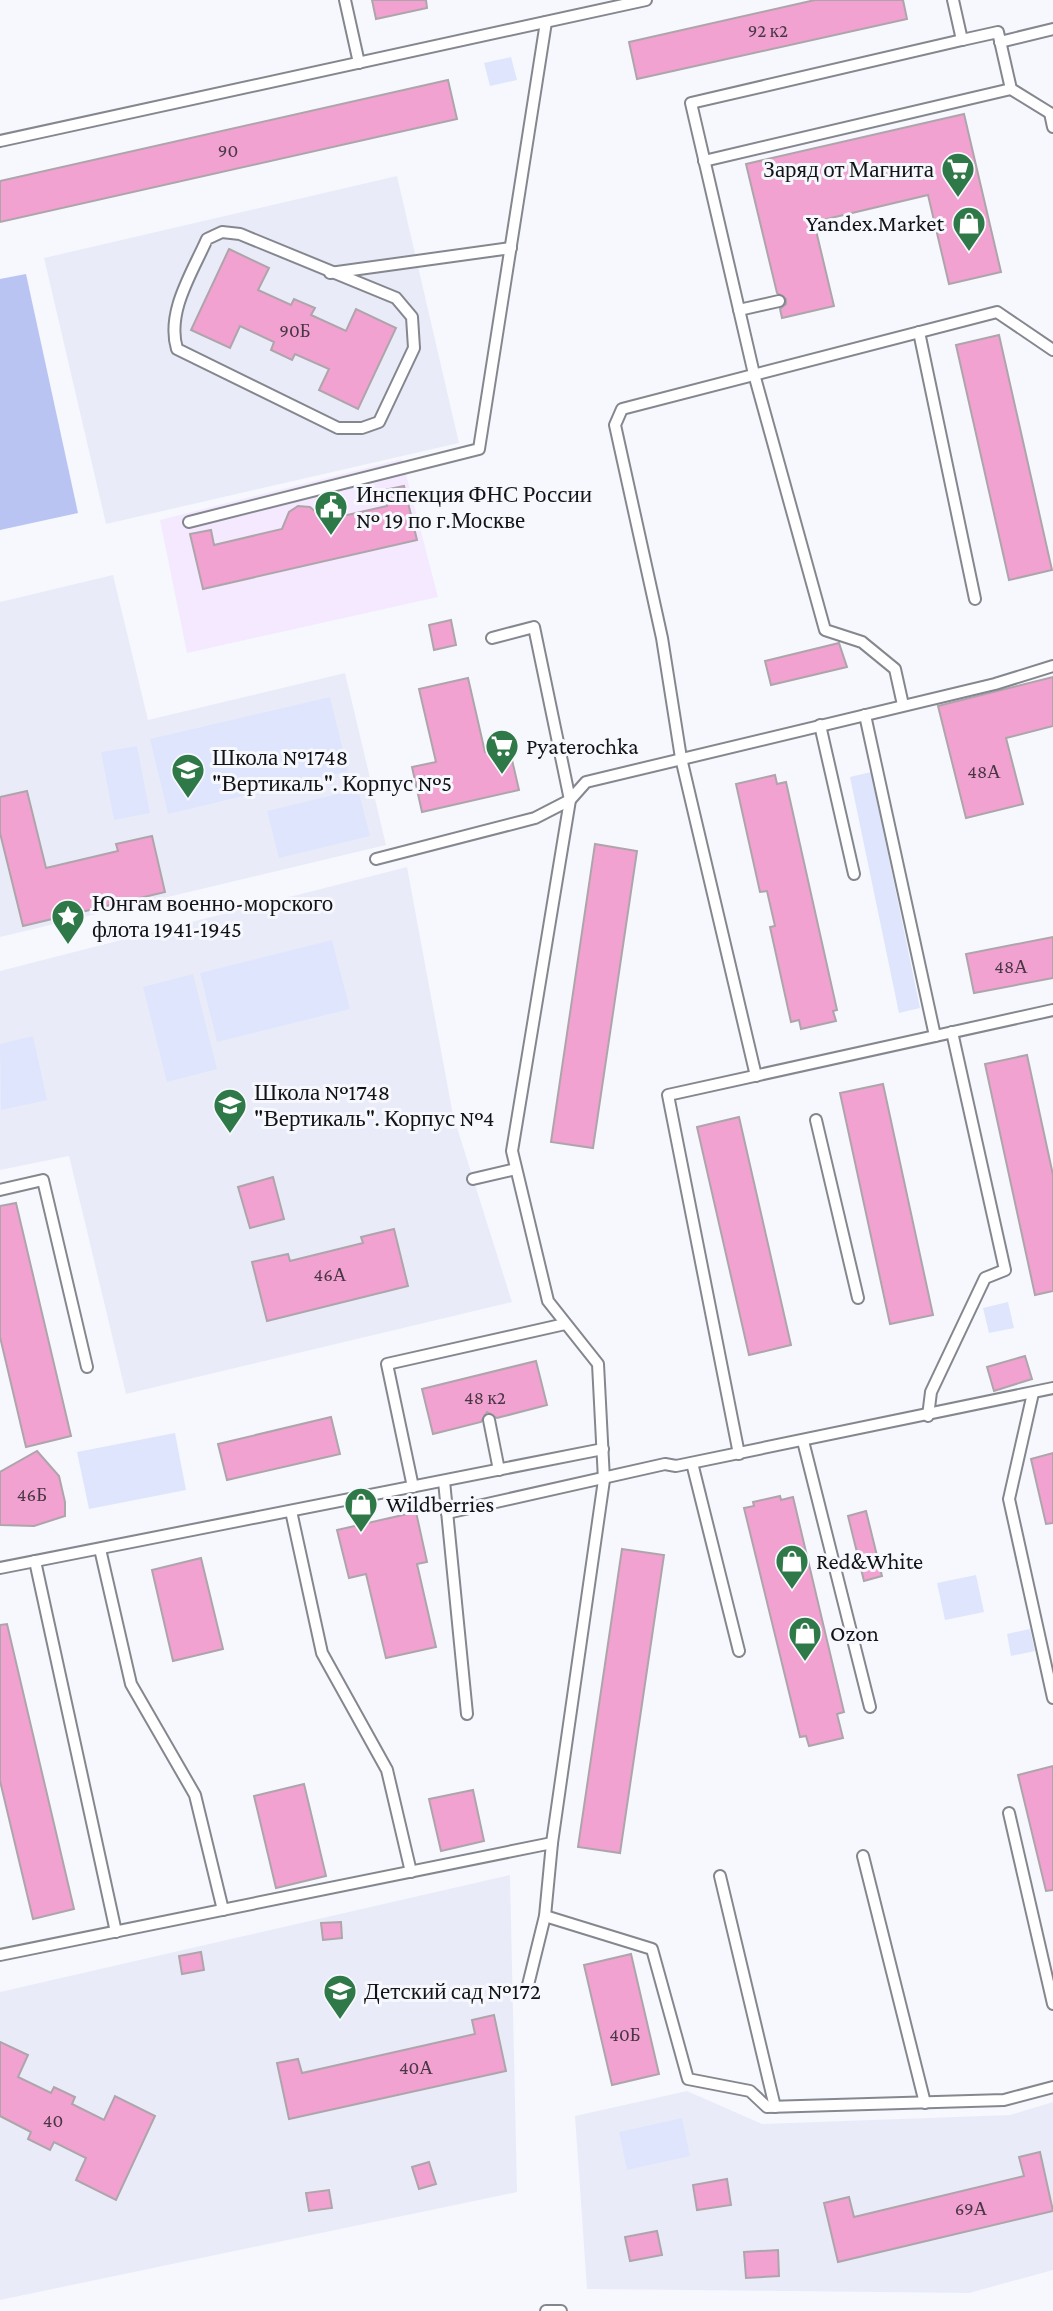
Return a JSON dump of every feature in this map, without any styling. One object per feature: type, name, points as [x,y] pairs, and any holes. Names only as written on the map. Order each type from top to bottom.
[{"type":"lane","points":[[345,0],[359,63]]},
{"type":"lane","points":[[953,0],[962,40]]},
{"type":"lane","points":[[0,141],[641,1]]},
{"type":"lane","points":[[188,522],[479,449],[546,22]]},
{"type":"lane","points":[[1000,42],[1053,29]]},
{"type":"lane","points":[[903,705],[895,669],[862,642],[825,631],[754,374],[691,103],[998,32],[1011,89]]},
{"type":"lane","points":[[704,161],[1011,89],[1050,113],[1053,127]]},
{"type":"lane","points":[[327,273],[396,298],[412,317],[414,348],[379,422],[362,428],[338,428],[177,349],[172,331],[174,316],[207,239],[222,232],[240,234],[327,273],[511,248]]},
{"type":"lane","points":[[739,310],[779,301]]},
{"type":"lane","points":[[756,1076],[681,758],[662,638],[615,425],[622,409],[996,312],[1053,350]]},
{"type":"lane","points":[[919,332],[975,599]]},
{"type":"lane","points":[[492,638],[534,627],[570,800],[512,1151],[548,1301],[598,1364],[604,1480],[552,1843],[545,1916],[528,1985]]},
{"type":"lane","points":[[376,859],[535,818],[570,800],[586,782],[995,684],[1053,666]]},
{"type":"lane","points":[[865,715],[935,1036]]},
{"type":"lane","points":[[820,725],[854,874]]},
{"type":"lane","points":[[738,1454],[668,1095],[1053,1010]]},
{"type":"lane","points":[[928,1416],[931,1392],[985,1278],[1005,1269],[952,1032]]},
{"type":"lane","points":[[816,1120],[858,1298]]},
{"type":"lane","points":[[473,1179],[516,1169]]},
{"type":"lane","points":[[0,1190],[43,1180],[87,1367]]},
{"type":"lane","points":[[413,1487],[387,1364],[565,1324]]},
{"type":"lane","points":[[447,1513],[604,1480],[665,1464],[676,1466],[738,1454],[1053,1388]]},
{"type":"lane","points":[[1033,1393],[1009,1499],[1053,1698]]},
{"type":"lane","points":[[489,1420],[499,1470]]},
{"type":"lane","points":[[803,1441],[870,1707]]},
{"type":"lane","points":[[0,1568],[603,1449]]},
{"type":"lane","points":[[692,1463],[738,1651]]},
{"type":"lane","points":[[444,1481],[467,1714]]},
{"type":"lane","points":[[291,1511],[322,1653],[387,1770],[411,1872]]},
{"type":"lane","points":[[100,1549],[131,1684],[195,1795],[223,1910]]},
{"type":"lane","points":[[35,1561],[116,1932]]},
{"type":"lane","points":[[1009,1813],[1053,2004]]},
{"type":"lane","points":[[0,1955],[552,1843]]},
{"type":"lane","points":[[863,1856],[925,2102]]},
{"type":"lane","points":[[720,1876],[775,2107]]},
{"type":"lane","points":[[545,1916],[652,1949],[688,2079],[750,2091],[768,2107],[1004,2100],[1053,2087]]},
{"type":"lane","points":[[546,2311],[559,2310]]},
{"type":"shaded area","points":[[511,57],[517,80],[490,86],[484,63]]},
{"type":"shaded area","points":[[397,176],[459,443],[106,524],[44,258]]},
{"type":"shaded area","points":[[26,274],[78,513],[0,530],[0,279]]},
{"type":"shaded area","points":[[402,459],[438,597],[187,653],[160,520]]},
{"type":"shaded area","name":"Школа №1748 \"Вертикаль\". Корпус №5","points":[[113,575],[148,720],[345,673],[386,845],[0,937],[0,602]]},
{"type":"shaded area","points":[[330,697],[348,771],[168,814],[150,739]]},
{"type":"shaded area","points":[[137,746],[150,813],[114,820],[101,752]]},
{"type":"shaded area","points":[[871,772],[920,1008],[899,1013],[850,777]]},
{"type":"shaded area","points":[[358,789],[370,836],[279,858],[267,811]]},
{"type":"shaded area","name":"Школа №1748 \"Вертикаль\". Корпус №4","points":[[407,867],[453,1115],[512,1302],[126,1394],[69,1156],[0,1170],[0,971]]},
{"type":"shaded area","points":[[332,940],[350,1009],[217,1042],[200,973]]},
{"type":"shaded area","points":[[193,974],[217,1069],[167,1082],[143,987]]},
{"type":"shaded area","points":[[33,1036],[47,1100],[1,1110],[0,1044]]},
{"type":"shaded area","points":[[1008,1302],[1014,1328],[989,1333],[983,1308]]},
{"type":"shaded area","points":[[175,1433],[186,1490],[89,1509],[77,1452]]},
{"type":"shaded area","points":[[976,1575],[984,1612],[945,1620],[937,1583]]},
{"type":"shaded area","points":[[1030,1629],[1035,1651],[1011,1656],[1007,1634]]},
{"type":"shaded area","name":"Детский сад №172","points":[[510,1875],[517,2192],[0,2300],[0,1992]]},
{"type":"shaded area","points":[[687,2091],[762,2124],[1010,2115],[1053,2102],[1053,2270],[969,2293],[587,2289],[575,2116]]},
{"type":"shaded area","points":[[682,2118],[690,2156],[627,2170],[619,2132]]},
{"type":"building","points":[[372,0],[426,0],[427,8],[376,19]]},
{"type":"building","points":[[815,0],[903,0],[907,19],[637,79],[629,42]]},
{"type":"building","points":[[448,80],[457,119],[0,222],[0,181]]},
{"type":"building","points":[[964,114],[1001,272],[949,284],[928,195],[814,222],[834,306],[782,318],[780,309],[786,304],[786,299],[777,293],[746,164]]},
{"type":"building","points":[[229,249],[269,268],[258,290],[291,305],[294,299],[315,308],[311,315],[346,331],[356,309],[396,328],[358,409],[319,390],[329,369],[295,354],[292,360],[271,350],[274,342],[240,326],[230,348],[191,330]]},
{"type":"building","points":[[999,335],[1052,570],[1009,580],[956,345]]},
{"type":"building","name":"Инспекция ФНС России № 19 по г.Москве","points":[[404,486],[417,540],[203,589],[190,534],[211,530],[214,545],[282,529],[289,512],[298,506],[310,507],[325,520],[387,506],[384,490]]},
{"type":"building","points":[[451,620],[456,645],[434,650],[429,625]]},
{"type":"building","points":[[839,643],[847,667],[771,685],[765,661]]},
{"type":"building","points":[[1053,677],[1053,726],[1006,738],[1023,804],[966,818],[938,706]]},
{"type":"building","points":[[468,678],[485,752],[509,747],[519,790],[422,812],[412,767],[436,762],[419,689]]},
{"type":"building","points":[[775,775],[777,784],[786,782],[837,1010],[833,1011],[836,1021],[801,1029],[799,1020],[791,1022],[770,927],[775,926],[767,891],[760,892],[736,784]]},
{"type":"building","points":[[27,791],[46,868],[118,851],[116,844],[152,836],[165,892],[23,926],[0,833],[0,797]]},
{"type":"building","points":[[595,844],[637,851],[593,1148],[551,1142]]},
{"type":"building","points":[[1053,937],[1053,978],[974,993],[966,954]]},
{"type":"building","points":[[1027,1055],[1053,1175],[1053,1291],[1035,1295],[985,1064]]},
{"type":"building","points":[[883,1084],[933,1315],[890,1324],[840,1093]]},
{"type":"building","points":[[739,1117],[791,1345],[749,1355],[697,1127]]},
{"type":"building","points":[[273,1177],[284,1219],[250,1228],[238,1187]]},
{"type":"building","points":[[16,1203],[71,1436],[26,1447],[0,1337],[0,1206]]},
{"type":"building","points":[[394,1229],[408,1286],[267,1321],[252,1262],[288,1254],[290,1261],[363,1243],[361,1237]]},
{"type":"building","points":[[1025,1356],[1032,1379],[994,1391],[987,1367]]},
{"type":"building","points":[[536,1361],[547,1405],[497,1418],[487,1412],[481,1422],[433,1434],[422,1389]]},
{"type":"building","points":[[331,1417],[340,1454],[227,1480],[218,1444]]},
{"type":"building","points":[[37,1451],[59,1476],[65,1516],[34,1526],[0,1525],[0,1472]]},
{"type":"building","points":[[1053,1453],[1053,1523],[1046,1524],[1031,1459]]},
{"type":"building","points":[[780,1496],[781,1500],[793,1497],[844,1712],[837,1714],[843,1738],[809,1746],[806,1736],[800,1737],[744,1508],[754,1506],[753,1502]]},
{"type":"building","points":[[866,1511],[882,1576],[864,1581],[848,1516]]},
{"type":"building","points":[[416,1512],[427,1562],[417,1564],[436,1647],[386,1658],[366,1574],[349,1578],[337,1530]]},
{"type":"building","points":[[622,1549],[664,1555],[620,1853],[578,1847]]},
{"type":"building","points":[[201,1558],[223,1649],[173,1661],[152,1570]]},
{"type":"building","points":[[7,1624],[74,1909],[33,1919],[0,1781],[0,1625]]},
{"type":"building","points":[[1053,1766],[1053,1890],[1046,1891],[1018,1775]]},
{"type":"building","points":[[304,1784],[326,1876],[276,1888],[254,1796]]},
{"type":"building","points":[[473,1790],[484,1841],[441,1851],[429,1799]]},
{"type":"building","points":[[341,1922],[342,1938],[323,1940],[321,1923]]},
{"type":"building","points":[[201,1952],[204,1970],[182,1974],[179,1956]]},
{"type":"building","points":[[631,1954],[659,2074],[612,2085],[584,1965]]},
{"type":"building","points":[[494,2015],[506,2071],[289,2119],[277,2063],[298,2059],[302,2073],[475,2034],[472,2020]]},
{"type":"building","points":[[0,2042],[28,2055],[18,2077],[51,2093],[54,2087],[75,2097],[72,2104],[104,2120],[115,2096],[155,2116],[116,2200],[76,2180],[86,2158],[54,2142],[50,2150],[28,2139],[31,2132],[0,2116]]},
{"type":"building","points":[[1040,2152],[1053,2211],[838,2262],[824,2203],[849,2197],[854,2217],[1024,2176],[1019,2157]]},
{"type":"building","points":[[429,2162],[436,2184],[419,2189],[412,2167]]},
{"type":"building","points":[[727,2179],[731,2205],[697,2210],[693,2185]]},
{"type":"building","points":[[329,2190],[332,2208],[309,2211],[306,2193]]},
{"type":"building","points":[[657,2231],[662,2255],[630,2261],[625,2237]]},
{"type":"building","points":[[778,2250],[779,2276],[746,2278],[744,2252]]},
{"type":"place","name":"Заряд от Магнита","points":[[958,199]]},
{"type":"place","name":"Yandex.Market","points":[[969,253]]},
{"type":"place","name":"Инспекция ФНС России № 19 по г.Москве","points":[[331,537]]},
{"type":"place","name":"Pyaterochka","points":[[502,776]]},
{"type":"place","name":"Школа №1748 \"Вертикаль\". Корпус №5","points":[[188,800]]},
{"type":"place","name":"Юнгам военно-морского флота 1941-1945","points":[[68,946]]},
{"type":"place","name":"Школа №1748 \"Вертикаль\". Корпус №4","points":[[230,1135]]},
{"type":"place","name":"Wildberries","points":[[361,1534]]},
{"type":"place","name":"Red&White","points":[[792,1591]]},
{"type":"place","name":"Ozon","points":[[805,1663]]},
{"type":"place","name":"Детский сад №172","points":[[340,2021]]}]
